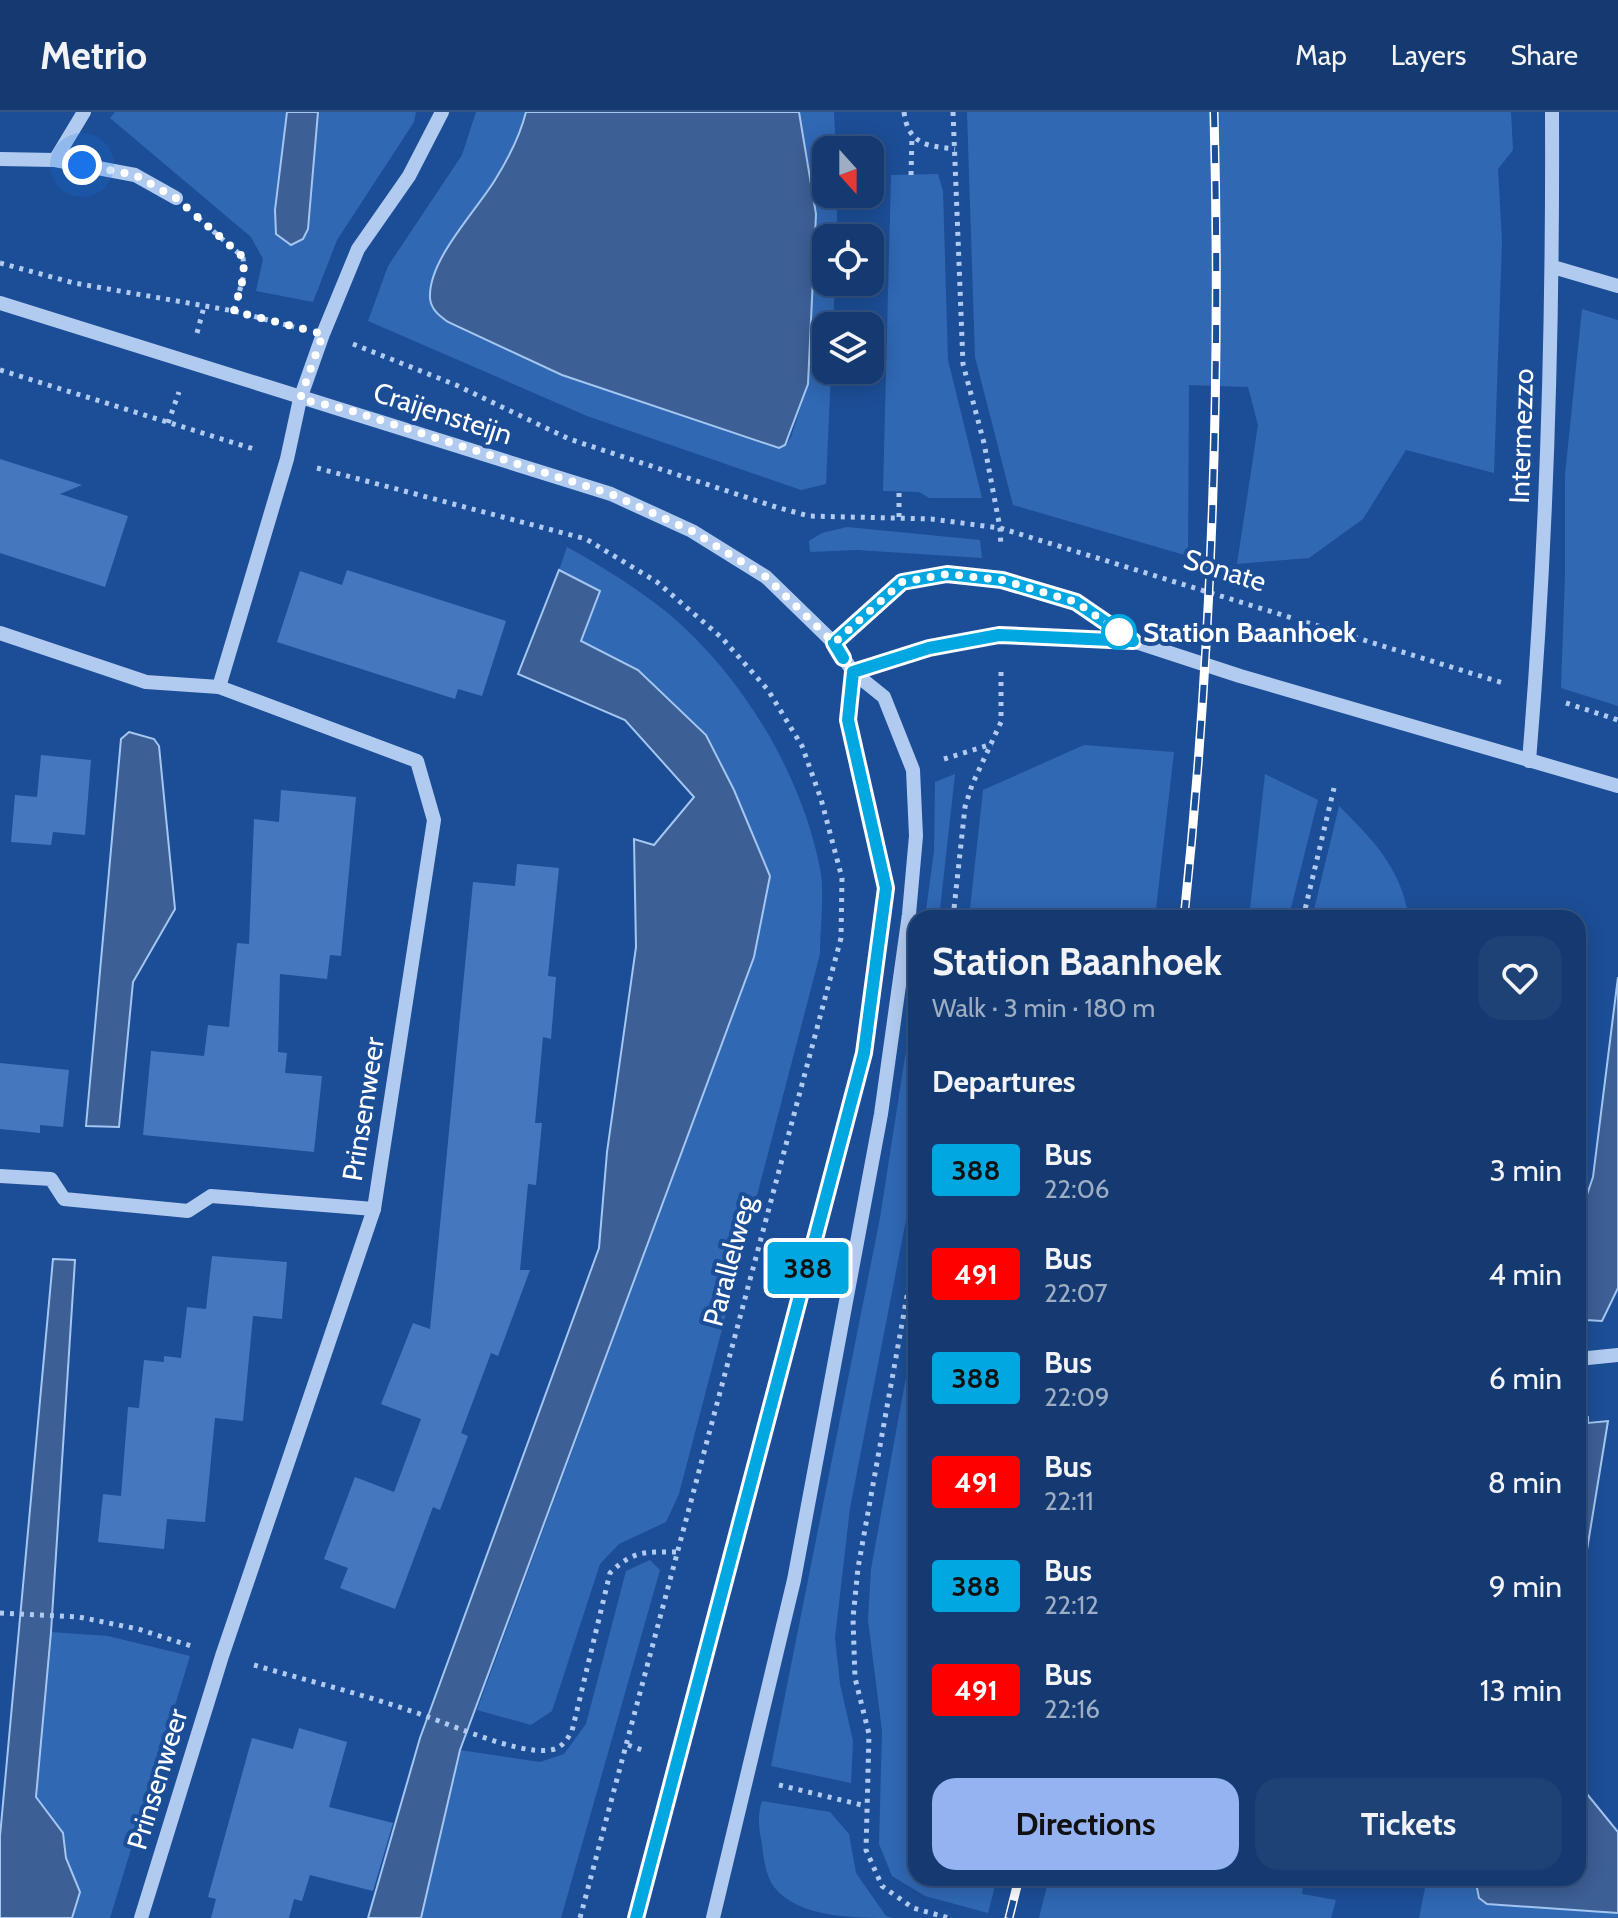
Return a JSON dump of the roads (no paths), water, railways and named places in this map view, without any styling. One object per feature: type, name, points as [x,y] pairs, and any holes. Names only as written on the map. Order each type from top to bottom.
[{"type":"street","points":[[55,160],[84,112]]},
{"type":"street","points":[[219,687],[287,459],[300,399],[323,334],[358,249],[409,176],[442,112]]},
{"type":"street","name":"Intermezzo","points":[[1529,761],[1541,598],[1553,267],[1552,112]]},
{"type":"street","points":[[0,159],[55,160],[135,175],[176,198]]},
{"type":"street","points":[[1553,267],[1618,286]]},
{"type":"street","name":"Craijensteijn","points":[[0,303],[611,494],[692,531],[766,577],[834,643]]},
{"type":"street","points":[[909,910],[916,836],[913,770],[884,697],[853,672],[834,643],[902,582],[947,574],[1002,580],[1076,602],[1133,641]]},
{"type":"street","name":"Prinsenweer","points":[[0,633],[146,682],[219,687],[417,761],[434,820],[374,1209],[222,1656],[141,1918]]},
{"type":"street","points":[[853,672],[929,648],[999,635],[1133,641],[1240,676],[1618,786]]},
{"type":"street","points":[[636,1918],[864,1053],[886,888],[848,720],[853,672]]},
{"type":"street","points":[[713,1918],[797,1565],[881,1114],[908,921]]},
{"type":"street","points":[[0,1176],[51,1179],[64,1199],[188,1211],[211,1196],[374,1209]]},
{"type":"street","points":[[1586,1358],[1618,1355]]},
{"type":"railway","points":[[1185,910],[1208,616],[1212,515],[1216,313],[1214,112]]},
{"type":"railway","points":[[1009,1918],[1017,1886]]},
{"type":"place","name":"Station Baanhoek","points":[[1119,632]]}]
